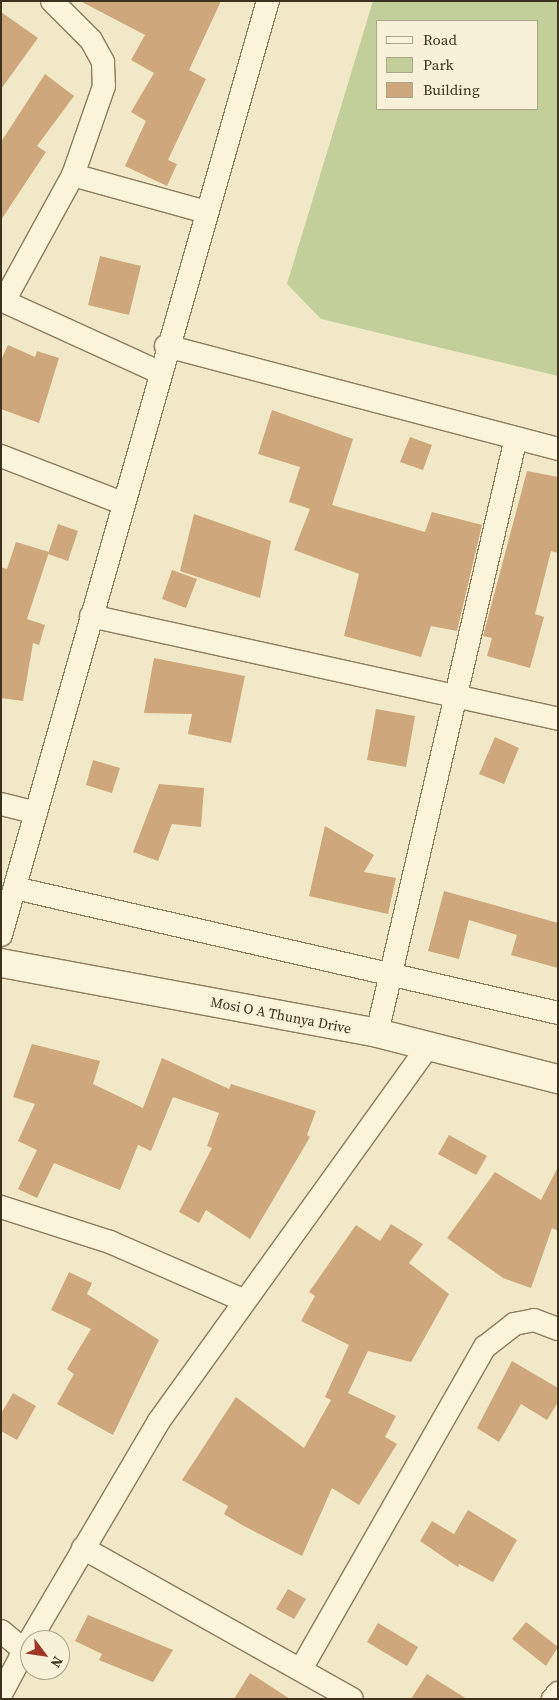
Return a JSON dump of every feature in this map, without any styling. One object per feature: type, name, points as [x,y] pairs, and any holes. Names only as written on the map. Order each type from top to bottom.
[{"type":"street","points":[[52,1],[91,40],[103,62],[104,86],[73,175],[3,301],[159,372]]},
{"type":"street","points":[[1,935],[166,346],[268,1]]},
{"type":"street","points":[[73,175],[206,212]]},
{"type":"street","points":[[166,346],[558,449]]},
{"type":"street","points":[[377,1033],[516,438]]},
{"type":"street","points":[[1,456],[122,503]]},
{"type":"street","points":[[91,616],[457,695],[558,720]]},
{"type":"street","points":[[1,804],[36,813]]},
{"type":"street","points":[[15,888],[390,977],[558,1014]]},
{"type":"street","name":"Mosi O A Thunya Drive","points":[[1,962],[377,1033],[558,1078]]},
{"type":"street","points":[[36,1630],[159,1421],[243,1300],[429,1045]]},
{"type":"street","points":[[1,1207],[110,1242],[243,1300]]},
{"type":"street","points":[[301,1669],[486,1347],[514,1324],[534,1320],[558,1329]]},
{"type":"street","points":[[83,1548],[352,1699]]},
{"type":"street","points":[[1,1631],[20,1639]]},
{"type":"street","points":[[1,1694],[20,1658]]},
{"type":"street","points":[[553,1699],[558,1693]]},
{"type":"green space","points":[[373,1],[558,1],[558,376],[321,319],[287,284]]},
{"type":"building","points":[[80,1],[221,1],[189,70],[206,79],[168,160],[177,164],[167,186],[125,166],[146,121],[131,112],[154,73],[131,60],[145,35]]},
{"type":"building","points":[[1,12],[38,38],[1,89]]},
{"type":"building","points":[[45,74],[74,96],[37,146],[46,152],[1,220],[1,142]]},
{"type":"building","points":[[100,256],[141,266],[129,315],[88,305]]},
{"type":"building","points":[[8,345],[35,357],[37,351],[59,358],[39,423],[1,409],[1,360]]},
{"type":"building","points":[[272,410],[353,439],[332,505],[425,532],[432,512],[482,525],[457,631],[431,626],[421,657],[344,636],[359,574],[294,550],[310,509],[289,502],[300,467],[258,454]]},
{"type":"building","points":[[410,437],[432,445],[423,470],[400,462]]},
{"type":"building","points":[[527,471],[558,477],[558,553],[551,551],[535,614],[544,617],[530,668],[487,656],[492,638],[483,636]]},
{"type":"building","points":[[194,514],[271,541],[260,598],[180,571]]},
{"type":"building","points":[[58,524],[78,531],[68,561],[48,554]]},
{"type":"building","points":[[16,542],[49,552],[27,619],[45,625],[39,645],[33,643],[23,701],[1,698],[1,567],[7,569]]},
{"type":"building","points":[[172,570],[197,579],[186,608],[162,599]]},
{"type":"building","points":[[154,658],[245,676],[231,743],[188,734],[192,714],[144,713]]},
{"type":"building","points":[[376,709],[415,716],[406,767],[367,760]]},
{"type":"building","points":[[495,737],[519,748],[504,784],[479,774]]},
{"type":"building","points":[[93,760],[120,768],[112,793],[86,785]]},
{"type":"building","points":[[159,784],[204,788],[201,827],[172,824],[158,861],[133,852]]},
{"type":"building","points":[[325,826],[374,855],[364,872],[396,878],[388,914],[309,896]]},
{"type":"building","points":[[444,891],[558,923],[558,968],[511,955],[517,935],[469,920],[459,959],[428,951]]},
{"type":"building","points":[[32,1044],[100,1061],[93,1084],[143,1108],[162,1058],[229,1089],[231,1084],[316,1111],[307,1135],[310,1137],[250,1239],[206,1210],[199,1223],[179,1212],[212,1148],[207,1146],[219,1113],[173,1097],[151,1151],[138,1145],[120,1190],[54,1163],[37,1198],[18,1189],[37,1150],[18,1141],[35,1104],[13,1097]]},
{"type":"building","points":[[449,1135],[487,1156],[476,1175],[438,1154]]},
{"type":"building","points":[[558,1167],[558,1231],[552,1228],[531,1288],[503,1278],[447,1238],[495,1172],[541,1200]]},
{"type":"building","points":[[391,1224],[423,1244],[409,1263],[449,1294],[411,1362],[368,1351],[348,1393],[396,1416],[385,1437],[397,1444],[359,1505],[332,1488],[302,1556],[224,1514],[228,1506],[182,1480],[236,1397],[304,1448],[331,1400],[325,1397],[349,1345],[301,1321],[315,1296],[309,1292],[356,1225],[380,1241]]},
{"type":"building","points":[[69,1272],[92,1283],[87,1294],[159,1340],[113,1435],[57,1404],[74,1374],[67,1369],[91,1329],[51,1310]]},
{"type":"building","points":[[512,1361],[558,1388],[558,1402],[547,1420],[521,1404],[499,1442],[477,1428]]},
{"type":"building","points":[[13,1393],[36,1406],[17,1440],[1,1431],[1,1414]]},
{"type":"building","points":[[468,1510],[517,1540],[493,1582],[459,1564],[458,1567],[420,1541],[432,1521],[454,1534]]},
{"type":"building","points":[[288,1589],[306,1599],[294,1619],[276,1609]]},
{"type":"building","points":[[88,1615],[173,1650],[153,1682],[99,1660],[102,1654],[75,1641]]},
{"type":"building","points":[[526,1622],[558,1647],[546,1666],[512,1639]]},
{"type":"building","points":[[378,1623],[418,1647],[407,1666],[367,1642]]},
{"type":"building","points":[[250,1673],[290,1699],[234,1699]]},
{"type":"building","points":[[427,1674],[467,1699],[411,1699]]}]
